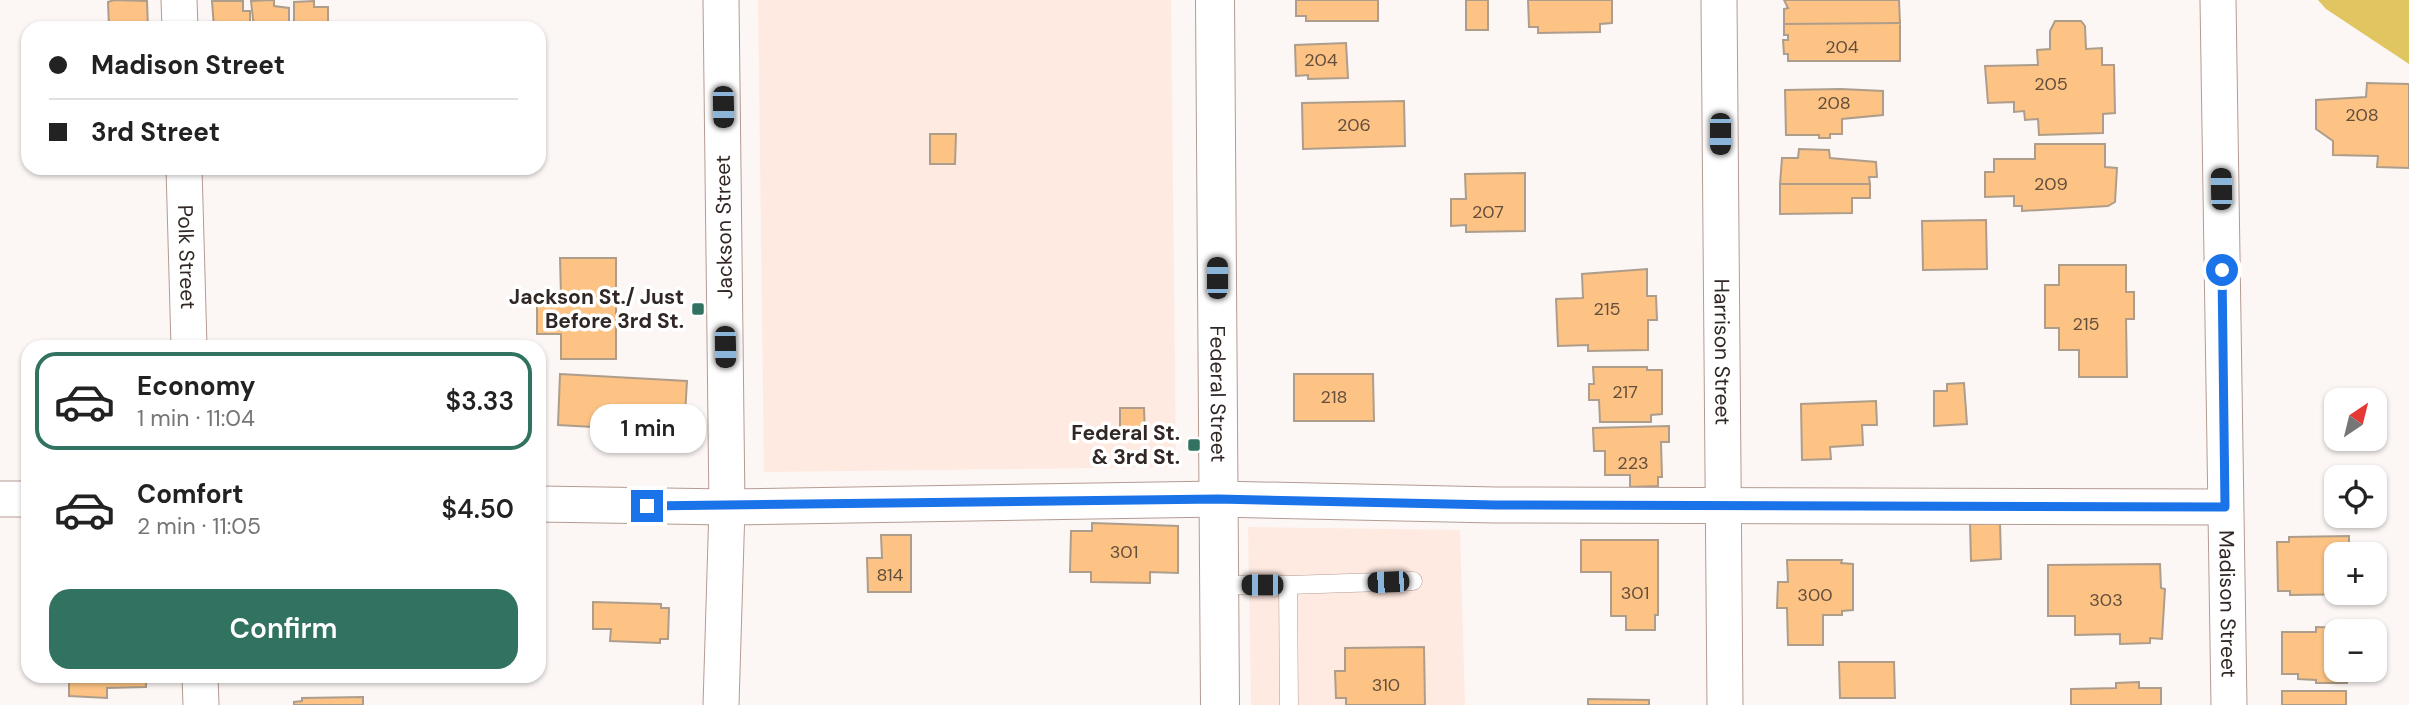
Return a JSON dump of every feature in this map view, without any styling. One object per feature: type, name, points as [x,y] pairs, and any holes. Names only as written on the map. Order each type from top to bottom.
[{"type":"street","points":[[179,0],[180,21]]},
{"type":"street","name":"Jackson Street","points":[[721,0],[727,507],[721,705]]},
{"type":"street","name":"Federal Street","points":[[1215,0],[1220,705]]},
{"type":"street","name":"Harrison Street","points":[[1719,0],[1725,705]]},
{"type":"street","name":"Madison Street","points":[[2218,0],[2229,705]]},
{"type":"street","name":"Polk Street","points":[[184,175],[189,340]]},
{"type":"street","points":[[0,499],[21,499]]},
{"type":"street","points":[[546,504],[727,507],[1218,499],[1495,505],[2225,507]]},
{"type":"street","points":[[200,683],[201,705]]},
{"type":"lane","points":[[1219,585],[1413,581]]},
{"type":"lane","points":[[1288,585],[1289,705]]},
{"type":"shaded area","points":[[758,0],[1171,0],[1176,467],[764,472]]},
{"type":"shaded area","points":[[2318,0],[2409,0],[2409,64],[2326,9]]},
{"type":"shaded area","points":[[1248,527],[1460,530],[1465,705],[1251,705]]},
{"type":"building","points":[[274,0],[274,6],[289,8],[289,21],[253,21],[251,1]]},
{"type":"building","points":[[1296,0],[1378,0],[1378,21],[1306,21],[1306,16],[1296,16]]},
{"type":"building","points":[[1466,0],[1488,0],[1488,30],[1466,30]]},
{"type":"building","points":[[1528,0],[1612,0],[1612,23],[1600,24],[1600,32],[1538,33],[1538,27],[1529,27]]},
{"type":"building","points":[[1784,0],[1899,0],[1900,23],[1784,24],[1784,9],[1788,8]]},
{"type":"building","points":[[147,1],[148,21],[109,21],[108,2]]},
{"type":"building","points":[[212,1],[243,1],[243,11],[250,11],[250,21],[213,21]]},
{"type":"building","points":[[314,1],[314,7],[328,7],[328,21],[294,21],[294,2]]},
{"type":"building","points":[[2055,21],[2081,21],[2085,26],[2086,49],[2102,48],[2102,65],[2114,65],[2115,113],[2103,114],[2103,133],[2039,135],[2038,119],[2025,120],[2024,111],[2014,112],[2014,102],[1988,103],[1985,66],[2038,65],[2037,50],[2050,49],[2050,31]]},
{"type":"building","points":[[1900,23],[1900,61],[1788,61],[1788,54],[1784,54],[1783,40],[1788,40],[1788,35],[1784,35],[1784,24]]},
{"type":"building","points":[[1346,43],[1348,78],[1308,79],[1308,75],[1296,76],[1295,45]]},
{"type":"building","points":[[2367,83],[2409,84],[2409,168],[2377,167],[2378,156],[2333,155],[2333,141],[2316,129],[2316,100],[2366,97]]},
{"type":"building","points":[[1785,90],[1883,91],[1883,115],[1842,119],[1842,134],[1830,134],[1830,138],[1819,138],[1819,135],[1786,135]]},
{"type":"building","points":[[1404,101],[1405,146],[1303,149],[1302,103]]},
{"type":"building","points":[[930,134],[956,134],[955,164],[930,164]]},
{"type":"building","points":[[2035,144],[2105,144],[2105,167],[2117,168],[2115,202],[2108,206],[2022,211],[2022,206],[2014,206],[2014,196],[1985,197],[1985,172],[1994,172],[1994,159],[2035,159]]},
{"type":"building","points":[[1799,149],[1829,150],[1830,158],[1876,162],[1877,177],[1869,177],[1870,184],[1780,184],[1782,158],[1798,158]]},
{"type":"building","points":[[1525,173],[1525,231],[1466,232],[1466,225],[1451,226],[1451,199],[1466,199],[1465,174]]},
{"type":"building","points":[[1780,184],[1870,184],[1870,198],[1852,198],[1852,213],[1780,214]]},
{"type":"building","points":[[1986,220],[1987,269],[1923,270],[1922,221]]},
{"type":"building","points":[[560,258],[616,258],[616,359],[561,359],[561,334],[537,334],[537,296],[561,296]]},
{"type":"building","points":[[2059,265],[2126,265],[2126,292],[2134,292],[2134,319],[2126,319],[2127,377],[2079,377],[2079,350],[2059,350],[2059,328],[2045,328],[2045,285],[2059,285]]},
{"type":"building","points":[[1647,269],[1647,296],[1656,296],[1657,320],[1648,320],[1648,350],[1588,351],[1588,345],[1558,346],[1556,299],[1583,298],[1582,274]]},
{"type":"building","points":[[1593,367],[1647,367],[1647,370],[1662,370],[1662,414],[1651,415],[1651,422],[1600,422],[1599,400],[1589,400],[1589,384],[1594,384]]},
{"type":"building","points":[[560,374],[687,381],[684,432],[558,425]]},
{"type":"building","points":[[1294,374],[1373,374],[1374,421],[1294,421]]},
{"type":"building","points":[[1964,383],[1967,424],[1934,426],[1934,391],[1947,391],[1947,384]]},
{"type":"building","points":[[1876,401],[1877,425],[1862,425],[1863,445],[1830,447],[1831,459],[1802,460],[1801,404]]},
{"type":"building","points":[[1120,408],[1144,408],[1145,434],[1120,434]]},
{"type":"building","points":[[1669,426],[1669,442],[1661,442],[1662,477],[1658,477],[1658,486],[1630,487],[1630,475],[1605,475],[1605,451],[1594,451],[1593,428]]},
{"type":"building","points":[[2000,522],[2001,559],[1971,561],[1970,523]]},
{"type":"building","points":[[1092,523],[1178,526],[1178,573],[1150,572],[1150,583],[1091,582],[1091,572],[1070,572],[1071,531],[1092,531]]},
{"type":"building","points":[[881,535],[911,535],[911,592],[868,592],[867,558],[882,558]]},
{"type":"building","points":[[2349,536],[2349,542],[2324,542],[2324,595],[2290,595],[2290,591],[2278,591],[2277,542],[2289,542],[2289,537]]},
{"type":"building","points":[[1581,540],[1658,540],[1658,615],[1655,615],[1655,630],[1626,630],[1626,616],[1611,616],[1611,572],[1581,572]]},
{"type":"building","points":[[1787,560],[1842,560],[1841,563],[1853,564],[1853,610],[1842,611],[1842,615],[1823,615],[1823,645],[1788,645],[1787,608],[1777,608],[1778,582],[1788,582]]},
{"type":"building","points":[[2160,564],[2161,588],[2165,589],[2162,639],[2150,638],[2150,643],[2120,644],[2120,634],[2075,635],[2075,616],[2048,616],[2048,565]]},
{"type":"building","points":[[593,602],[661,604],[661,608],[669,608],[668,639],[660,639],[660,643],[610,641],[611,629],[593,629]]},
{"type":"building","points":[[2316,627],[2324,627],[2324,682],[2347,683],[2316,683],[2316,680],[2298,679],[2298,674],[2282,674],[2282,632],[2316,632]]},
{"type":"building","points":[[1424,647],[1425,705],[1346,705],[1346,698],[1336,698],[1335,671],[1345,671],[1345,648]]},
{"type":"building","points":[[1839,662],[1894,662],[1895,698],[1840,698]]},
{"type":"building","points":[[2139,682],[2139,688],[2161,688],[2161,705],[2071,705],[2071,689],[2116,688],[2116,683]]},
{"type":"building","points":[[69,683],[146,683],[146,687],[107,688],[107,698],[69,696]]},
{"type":"building","points":[[2282,691],[2346,691],[2346,705],[2282,705]]},
{"type":"building","points":[[363,697],[363,705],[294,705],[294,702],[302,701],[302,698]]},
{"type":"building","points":[[1588,699],[1649,700],[1649,705],[1588,705]]},
{"type":"place","name":"Jackson St./ Just Before 3rd St.","points":[[698,309]]},
{"type":"place","name":"Federal St. & 3rd St.","points":[[1194,445]]},
{"type":"route","points":[[647,506],[1218,499],[1495,505],[2225,507],[2222,270]]}]
